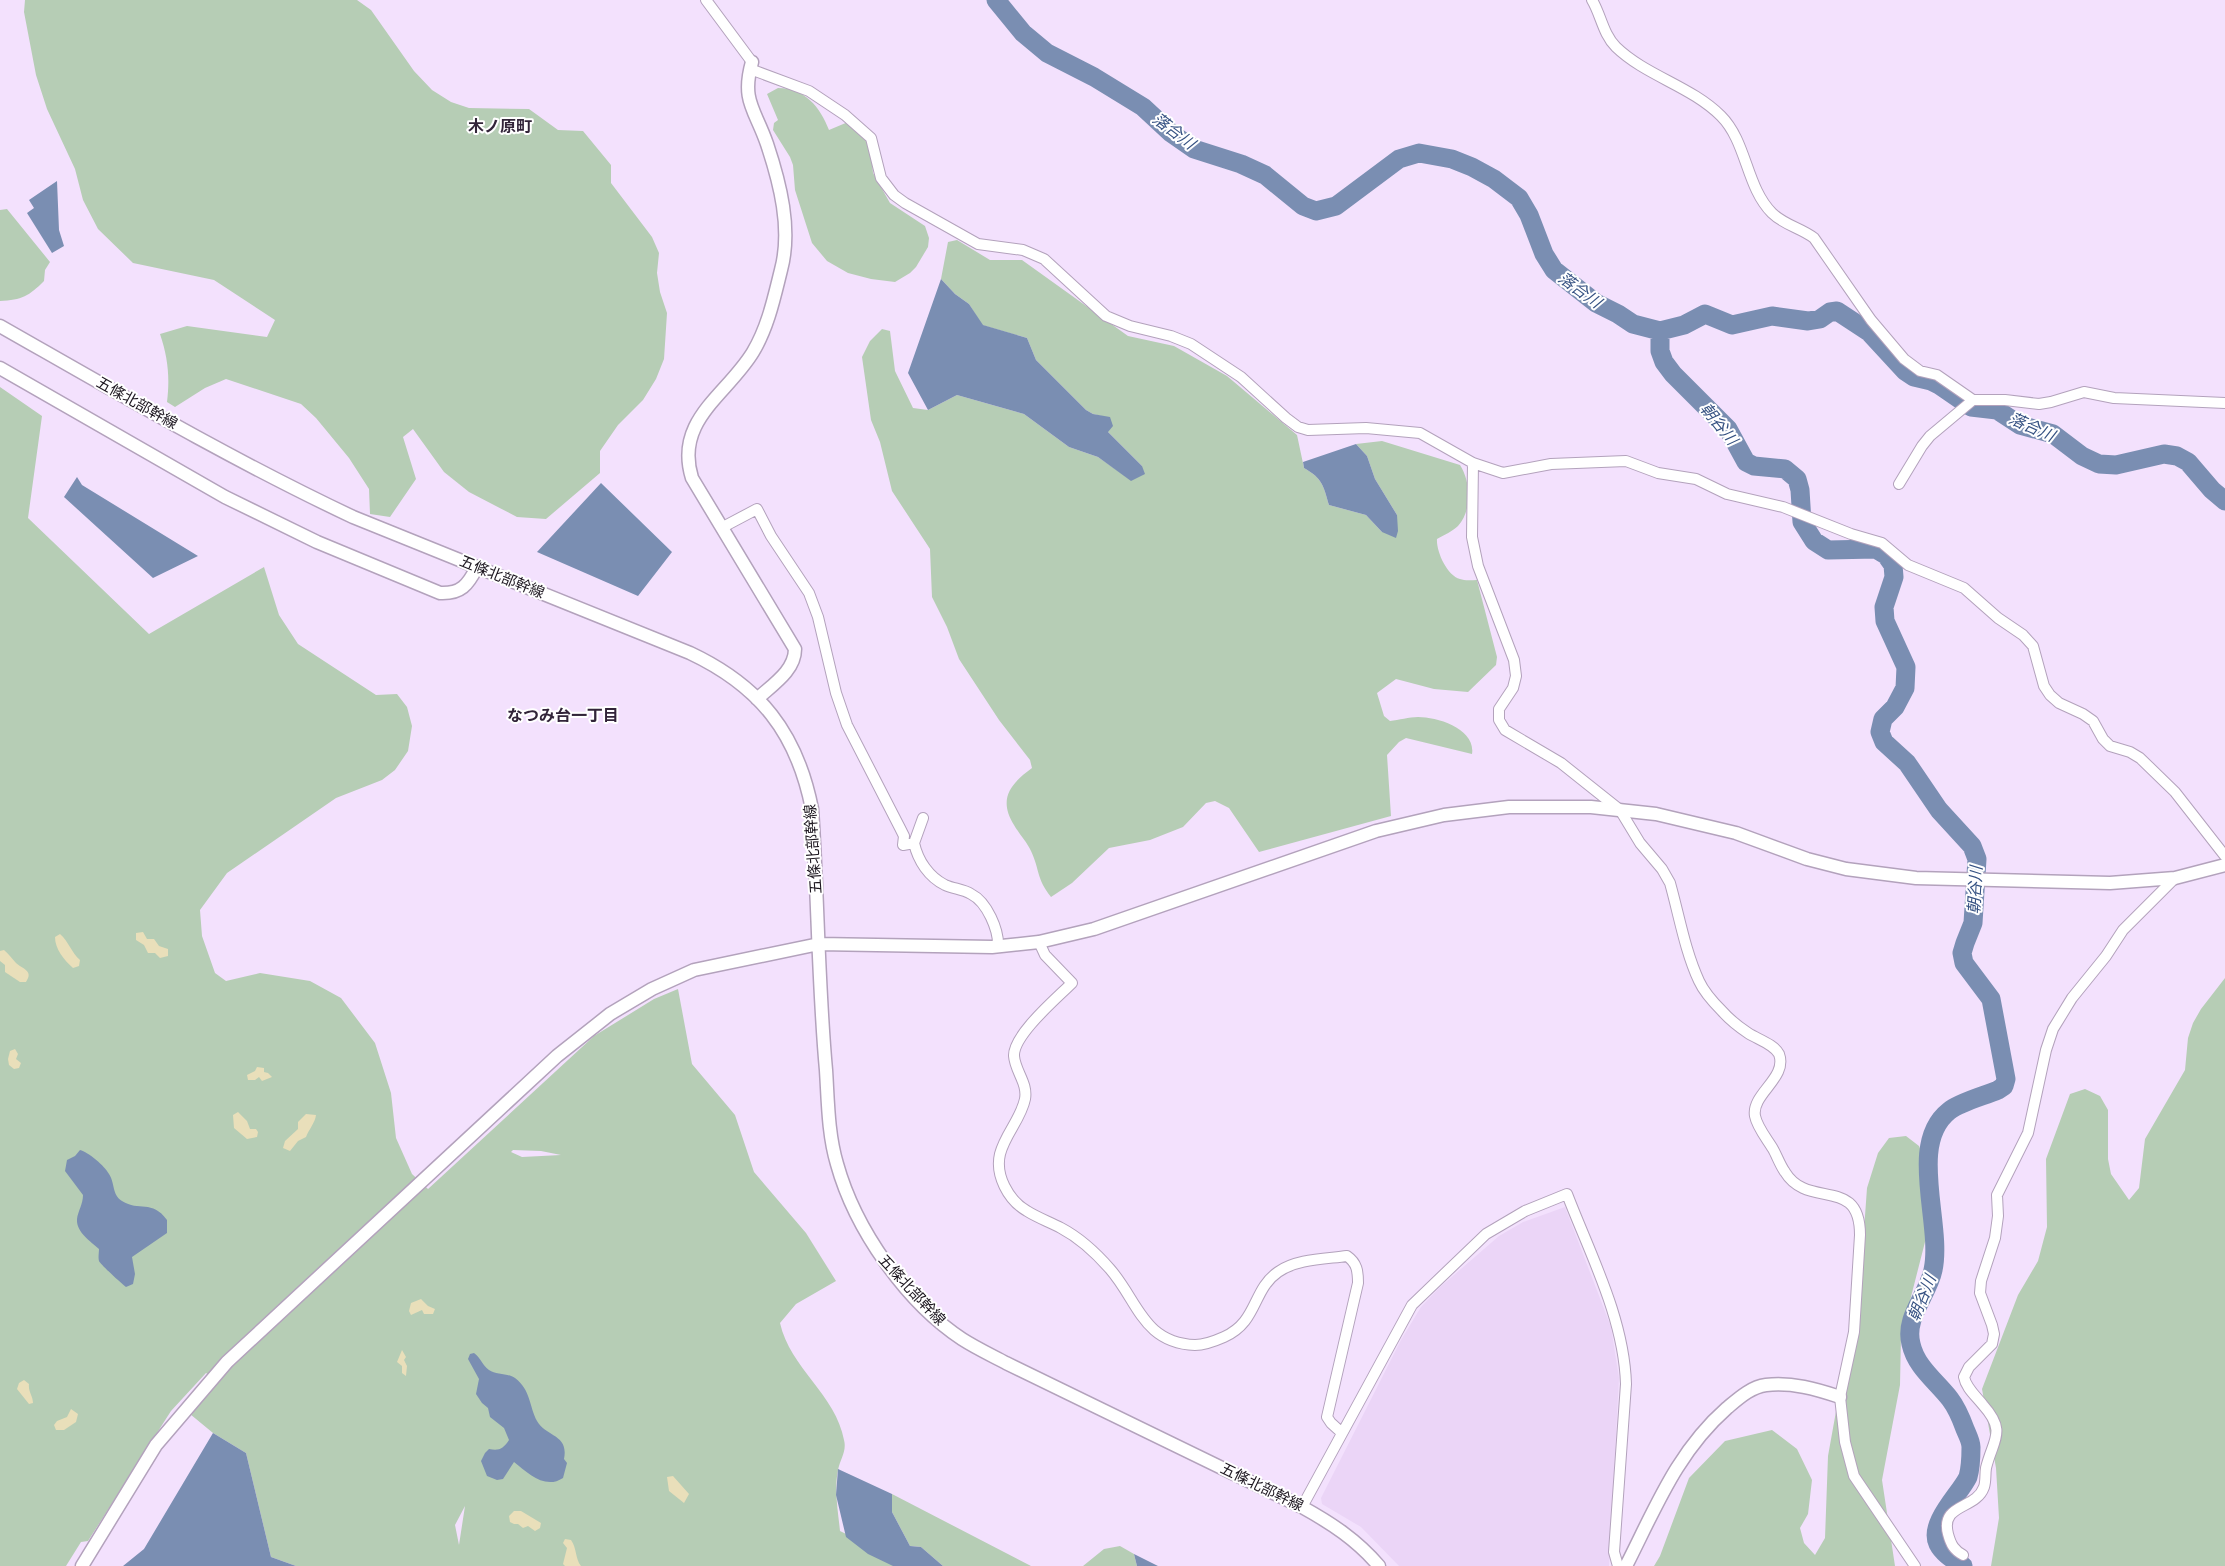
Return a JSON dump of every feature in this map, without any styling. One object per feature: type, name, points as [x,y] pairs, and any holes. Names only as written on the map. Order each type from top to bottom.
[{"type":"street","points":[[706,0],[751,65],[808,91],[845,115],[872,138],[881,178],[894,196],[978,244],[1034,253],[1044,259],[1106,316],[1130,326],[1171,336],[1191,344],[1241,377],[1275,409],[1298,427],[1319,431],[1366,428],[1420,433],[1473,463],[1503,473],[1551,464],[1626,461],[1658,473],[1696,479],[1727,494],[1783,507],[1851,534],[1882,543],[1908,565],[1952,582],[1975,595],[1998,618],[2023,635],[2033,646],[2038,658],[2042,681],[2050,695],[2059,703],[2084,714],[2093,721],[2103,739],[2110,746],[2130,752],[2140,758],[2175,792],[2225,856]]},
{"type":"street","points":[[1592,0],[1606,34],[1615,46],[1628,57],[1709,106],[1722,117],[1736,138],[1756,188],[1772,212],[1781,220],[1804,230],[1814,238],[1871,320],[1912,367],[1937,375],[1973,400],[2039,404],[2084,392],[2114,398],[2225,402]]},
{"type":"street","points":[[751,65],[747,79],[749,103],[767,144],[782,200],[786,244],[782,268],[761,338],[743,366],[692,429],[688,444],[688,466],[692,478],[795,649],[795,658],[791,665],[757,699]]},
{"type":"street","name":"五條北部幹線","points":[[0,326],[259,471],[353,517],[712,663],[757,699],[779,725],[797,757],[804,774],[812,809],[822,1034],[830,1122],[836,1163],[846,1190],[872,1245],[894,1273],[933,1316],[962,1339],[1006,1363],[1302,1507],[1331,1523],[1354,1540],[1379,1566]]},
{"type":"street","points":[[0,368],[225,497],[316,542],[440,593],[452,594],[463,588],[478,567]]},
{"type":"street","points":[[1898,484],[1922,446],[1973,400]]},
{"type":"street","points":[[1473,463],[1472,537],[1476,556],[1514,660],[1516,676],[1513,688],[1499,709],[1499,720],[1505,730],[1561,763],[1620,810],[1640,843],[1662,869],[1670,883],[1696,973],[1710,998],[1724,1014],[1746,1032],[1771,1046],[1778,1054],[1780,1065],[1777,1074],[1757,1104],[1754,1114],[1786,1174],[1796,1184],[1851,1202],[1857,1210],[1860,1220],[1860,1235],[1854,1332],[1840,1396],[1845,1442],[1854,1476],[1915,1566]]},
{"type":"street","points":[[722,528],[757,509],[771,536],[809,593],[818,617],[836,693],[847,725],[904,836],[903,845],[914,843]]},
{"type":"street","points":[[82,1566],[156,1446],[227,1362],[557,1056],[610,1014],[652,990],[694,970],[819,944],[948,948],[998,947],[1039,942],[1094,929],[1376,831],[1475,810],[1509,807],[1591,807],[1695,822],[1744,836],[1807,859],[1846,869],[1916,878],[1986,882],[2110,883],[2175,878],[2225,865]]},
{"type":"street","points":[[923,818],[914,843],[923,865],[935,879],[946,886],[972,894],[978,898],[996,927],[998,947]]},
{"type":"street","points":[[1963,1556],[1951,1544],[1946,1526],[1949,1516],[1955,1510],[1974,1500],[1983,1491],[1986,1470],[1998,1437],[1997,1425],[1992,1414],[1966,1384],[1964,1377],[1969,1367],[1992,1344],[1994,1334],[1980,1293],[1981,1281],[1995,1238],[1998,1216],[1997,1195],[2028,1133],[2046,1050],[2053,1029],[2072,998],[2106,956],[2123,930],[2175,878]]},
{"type":"street","points":[[1039,942],[1046,955],[1072,983],[1023,1034],[1016,1046],[1014,1056],[1026,1094],[1024,1103],[1000,1155],[1000,1173],[1005,1188],[1026,1211],[1062,1228],[1097,1254],[1112,1271],[1142,1318],[1156,1334],[1174,1343],[1197,1345],[1214,1342],[1230,1334],[1244,1324],[1269,1280],[1279,1271],[1292,1265],[1347,1256],[1353,1260],[1358,1271],[1358,1283],[1327,1417],[1342,1433]]},
{"type":"street","points":[[1302,1507],[1412,1305],[1425,1290],[1486,1234],[1525,1211],[1567,1194],[1615,1317],[1625,1358],[1625,1401],[1614,1552],[1618,1566]]},
{"type":"street","points":[[1626,1566],[1683,1456],[1707,1426],[1739,1398],[1752,1389],[1766,1385],[1805,1386],[1840,1396]]},
{"type":"shaded area","points":[[1565,1207],[1611,1327],[1619,1378],[1609,1566],[1399,1566],[1361,1527],[1322,1504],[1321,1498],[1401,1340],[1421,1307],[1439,1288],[1499,1236],[1523,1222]]},
{"type":"green space","points":[[25,0],[357,0],[371,10],[414,71],[432,90],[451,102],[469,108],[529,109],[558,130],[583,131],[611,165],[611,183],[652,237],[659,253],[657,273],[660,292],[667,313],[664,359],[656,379],[643,400],[618,425],[600,451],[600,473],[546,519],[517,517],[469,492],[444,472],[413,429],[403,437],[416,479],[390,517],[370,514],[369,489],[349,458],[316,418],[301,404],[226,379],[205,388],[175,407],[167,402],[168,368],[160,334],[187,326],[267,337],[275,320],[214,280],[133,263],[98,229],[83,200],[75,169],[47,109],[36,75],[24,12]]},
{"type":"green space","points":[[778,88],[796,91],[804,95],[821,114],[829,130],[848,122],[870,141],[873,173],[890,203],[925,226],[929,238],[928,247],[916,267],[910,273],[895,282],[871,279],[848,273],[827,261],[812,243],[795,190],[793,165],[773,130],[774,123],[778,120],[767,94]]},
{"type":"green space","points":[[7,209],[50,262],[45,270],[44,281],[34,290],[14,300],[0,301],[0,210]]},
{"type":"green space","points":[[957,240],[990,260],[1022,260],[1128,336],[1174,346],[1227,376],[1297,435],[1304,468],[1319,479],[1329,505],[1366,515],[1382,532],[1397,515],[1375,479],[1367,456],[1356,444],[1382,441],[1460,465],[1468,488],[1466,513],[1458,526],[1437,539],[1438,550],[1443,562],[1455,577],[1462,580],[1477,580],[1497,657],[1496,665],[1468,692],[1434,689],[1396,679],[1377,693],[1384,716],[1390,721],[1418,717],[1445,722],[1462,731],[1468,738],[1472,745],[1472,754],[1406,738],[1399,742],[1387,755],[1391,816],[1259,852],[1229,808],[1215,801],[1206,803],[1183,827],[1150,840],[1109,848],[1072,883],[1051,897],[1040,879],[1031,851],[1009,816],[1007,807],[1007,800],[1012,786],[1032,768],[1030,760],[999,720],[959,659],[947,627],[932,597],[930,549],[892,491],[880,442],[871,420],[862,357],[870,341],[882,329],[890,331],[895,371],[913,408],[928,410],[957,395],[1024,414],[1069,447],[1098,457],[1131,480],[1142,466],[1108,432],[1110,418],[1093,414],[1086,410],[1036,360],[1027,338],[982,325],[969,304],[955,294],[941,279],[948,242]]},
{"type":"green space","points":[[0,387],[42,416],[28,518],[149,634],[264,567],[279,615],[298,644],[376,695],[397,694],[407,707],[412,726],[408,751],[395,770],[382,780],[336,798],[227,873],[200,910],[202,936],[215,973],[226,981],[260,973],[310,981],[341,998],[375,1043],[391,1093],[396,1138],[412,1174],[428,1189],[594,1036],[654,999],[678,989],[692,1064],[735,1115],[754,1172],[806,1233],[836,1281],[796,1304],[780,1323],[785,1339],[793,1354],[832,1409],[845,1444],[836,1485],[840,1531],[891,1556],[901,1566],[296,1566],[271,1557],[246,1453],[213,1433],[190,1414],[218,1381],[206,1373],[171,1411],[88,1541],[81,1542],[66,1566],[0,1566]],"holes":[[[513,1150],[541,1151],[561,1155],[522,1157],[511,1152]],[[465,1506],[459,1545],[455,1525]]]},
{"type":"green space","points":[[2225,978],[2225,1566],[1991,1566],[1999,1518],[1996,1468],[1982,1389],[2018,1295],[2038,1261],[2047,1227],[2046,1159],[2070,1094],[2085,1089],[2100,1096],[2108,1110],[2108,1159],[2111,1174],[2129,1200],[2139,1188],[2145,1139],[2185,1070],[2188,1038],[2193,1023],[2201,1009]]},
{"type":"green space","points":[[1906,1136],[1919,1146],[1925,1161],[1925,1242],[1901,1336],[1900,1385],[1882,1480],[1895,1566],[1654,1566],[1660,1556],[1689,1478],[1725,1441],[1772,1430],[1797,1449],[1812,1480],[1808,1514],[1800,1528],[1804,1543],[1815,1555],[1825,1538],[1828,1456],[1861,1272],[1867,1188],[1878,1153],[1889,1138]]},
{"type":"green space","points":[[892,1494],[1031,1566],[943,1566],[921,1547],[910,1546],[892,1512]]},
{"type":"green space","points":[[1120,1546],[1134,1554],[1137,1566],[1083,1566],[1104,1549]]},
{"type":"sand","points":[[143,932],[147,939],[154,939],[159,946],[168,949],[168,956],[160,958],[155,953],[148,953],[144,945],[136,940],[136,933]]},
{"type":"sand","points":[[60,934],[80,960],[79,966],[73,968],[61,954],[55,937]]},
{"type":"sand","points":[[4,950],[28,972],[29,975],[26,982],[20,982],[5,972],[5,965],[0,961],[0,951]]},
{"type":"sand","points":[[15,1049],[18,1054],[16,1059],[21,1063],[19,1068],[14,1069],[9,1065],[8,1059],[10,1051]]},
{"type":"sand","points":[[257,1067],[264,1068],[264,1072],[272,1077],[262,1081],[259,1077],[255,1080],[248,1080],[247,1075],[255,1071]]},
{"type":"sand","points":[[238,1112],[247,1121],[250,1129],[256,1129],[258,1132],[257,1137],[247,1139],[234,1128],[233,1115]]},
{"type":"sand","points":[[306,1114],[316,1115],[306,1137],[298,1141],[290,1151],[283,1148],[285,1141],[298,1129],[298,1122]]},
{"type":"sand","points":[[421,1299],[428,1306],[435,1309],[433,1314],[424,1314],[422,1310],[411,1315],[409,1311],[411,1303]]},
{"type":"sand","points":[[402,1350],[406,1357],[404,1360],[407,1366],[406,1376],[402,1373],[402,1366],[397,1362]]},
{"type":"sand","points":[[24,1380],[29,1384],[33,1403],[29,1404],[17,1389],[19,1383]]},
{"type":"sand","points":[[71,1409],[78,1414],[76,1422],[64,1430],[56,1430],[54,1425],[57,1421],[67,1417]]},
{"type":"sand","points":[[673,1476],[689,1494],[684,1503],[669,1491],[667,1477]]},
{"type":"sand","points":[[514,1511],[521,1511],[541,1523],[540,1528],[535,1531],[528,1526],[523,1528],[518,1524],[510,1522],[509,1516]]},
{"type":"sand","points":[[565,1539],[571,1540],[573,1543],[581,1566],[565,1566],[563,1564],[567,1548],[563,1543]]},
{"type":"water","points":[[57,181],[59,230],[64,246],[52,253],[27,213],[34,208],[29,200]]},
{"type":"water","points":[[941,279],[955,294],[969,304],[983,325],[1027,338],[1036,360],[1086,410],[1093,414],[1110,417],[1113,426],[1108,432],[1142,466],[1145,474],[1131,481],[1098,457],[1069,447],[1024,414],[957,395],[928,410],[908,373]]},
{"type":"water","points":[[1356,444],[1367,456],[1375,479],[1397,515],[1398,531],[1396,538],[1382,532],[1366,515],[1329,505],[1319,479],[1304,468],[1303,462]]},
{"type":"water","points":[[77,477],[82,485],[198,556],[153,578],[64,497]]},
{"type":"water","points":[[601,483],[672,552],[638,596],[537,552]]},
{"type":"water","points":[[80,1150],[92,1156],[107,1171],[117,1196],[122,1201],[134,1206],[156,1210],[167,1220],[167,1233],[132,1257],[135,1274],[133,1284],[126,1287],[100,1263],[99,1249],[84,1236],[77,1224],[83,1195],[65,1171],[67,1160],[75,1156]]},
{"type":"water","points":[[474,1353],[489,1370],[512,1376],[524,1388],[537,1421],[560,1440],[563,1445],[565,1451],[564,1459],[567,1463],[563,1478],[550,1482],[543,1481],[537,1479],[514,1462],[503,1479],[497,1480],[487,1476],[481,1461],[485,1453],[489,1449],[500,1449],[509,1440],[504,1428],[490,1417],[488,1408],[476,1394],[479,1379],[468,1359],[470,1354]]},
{"type":"water","points":[[213,1433],[246,1453],[271,1557],[296,1566],[123,1566],[144,1549]]},
{"type":"water","points":[[838,1469],[892,1494],[892,1512],[910,1546],[921,1547],[943,1566],[893,1566],[868,1554],[846,1537],[836,1495]]},
{"type":"water","points":[[1134,1554],[1158,1566],[1137,1566]]},
{"type":"waterway","name":"落合川","points":[[996,0],[1023,33],[1047,53],[1094,77],[1143,107],[1171,133],[1194,149],[1241,164],[1265,175],[1303,206],[1316,211],[1336,206],[1399,159],[1419,153],[1452,159],[1494,179],[1519,198],[1529,215],[1544,254],[1554,270],[1596,303],[1633,324],[1660,331],[1684,325],[1705,314],[1732,325],[1772,316],[1808,321],[1820,319],[1830,312],[1837,311],[1869,332],[1905,371],[1914,377],[1939,385],[1971,407],[1997,410],[2020,425],[2053,434],[2082,456],[2099,464],[2116,465],[2164,454],[2177,456],[2188,462],[2212,490],[2225,501]]},
{"type":"waterway","name":"朝谷川","points":[[1660,331],[1660,351],[1664,362],[1673,374],[1728,429],[1746,462],[1754,466],[1785,469],[1797,479],[1800,490],[1802,522],[1814,541],[1828,550],[1876,549],[1886,555],[1893,565],[1894,577],[1884,607],[1885,621],[1906,667],[1905,688],[1895,707],[1883,719],[1880,732],[1884,742],[1907,763],[1939,810],[1972,846],[1977,859],[1973,923],[1962,953],[1964,963],[1991,999],[2006,1079],[2004,1086],[1998,1090],[1966,1102],[1949,1111],[1937,1125],[1930,1143],[1928,1164],[1929,1186],[1935,1251],[1933,1270],[1914,1315],[1910,1334],[1911,1344],[1917,1360],[1952,1402],[1970,1442],[1971,1458],[1968,1477],[1941,1518],[1936,1536],[1938,1544],[1943,1551],[1963,1566]]},
{"type":"district","name":"木ノ原町","points":[[500,126]]},
{"type":"district","name":"なつみ台一丁目","points":[[563,715]]}]
